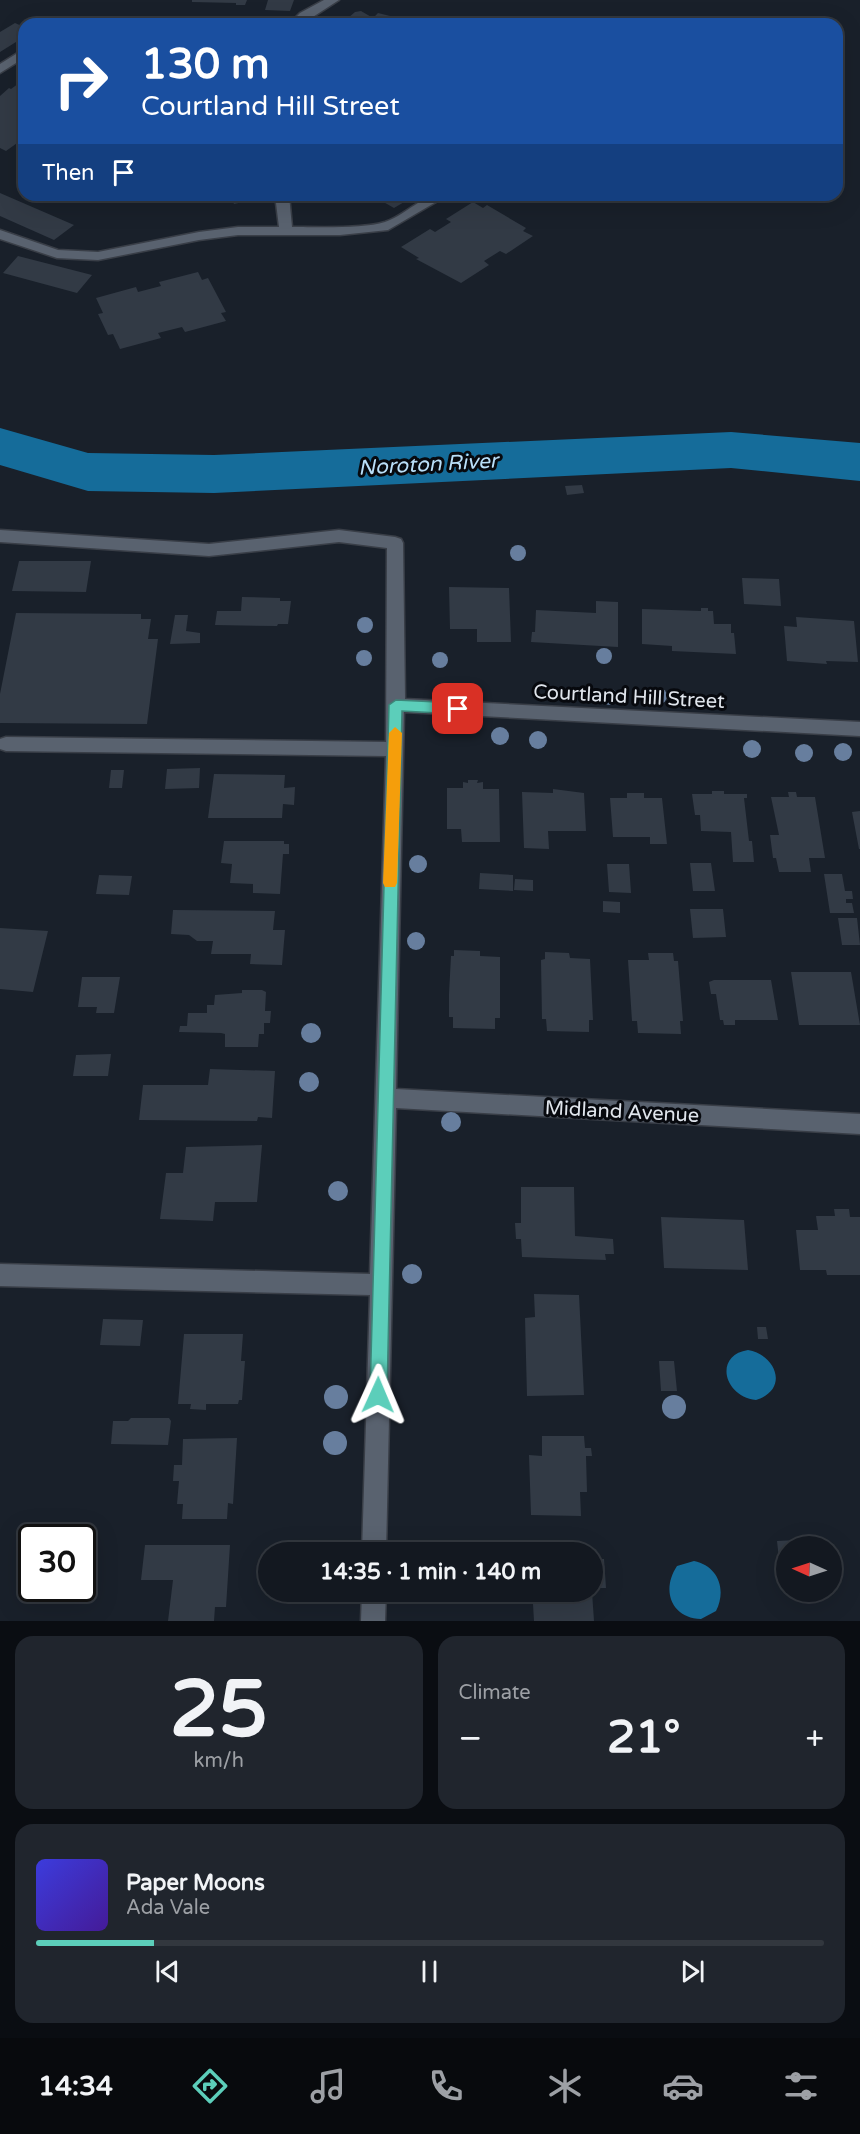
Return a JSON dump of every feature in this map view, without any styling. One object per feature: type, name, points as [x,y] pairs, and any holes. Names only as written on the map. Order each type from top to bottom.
[{"type":"street","points":[[300,18],[308,0]]},
{"type":"street","points":[[302,18],[333,0]]},
{"type":"street","points":[[0,69],[18,57]]},
{"type":"street","points":[[283,201],[286,230]]},
{"type":"street","points":[[0,234],[57,254],[98,256],[199,236],[286,230],[340,231],[388,226],[431,201]]},
{"type":"street","points":[[0,536],[209,550],[339,536],[395,543],[396,705],[374,1542]]},
{"type":"street","name":"Courtland Hill Street","points":[[396,705],[860,729]]},
{"type":"street","points":[[6,744],[395,749]]},
{"type":"street","name":"Midland Avenue","points":[[385,1098],[860,1124]]},
{"type":"street","points":[[0,1275],[381,1285]]},
{"type":"street","points":[[373,1621],[374,1602]]},
{"type":"water","points":[[748,1350],[766,1359],[772,1365],[775,1373],[776,1381],[773,1389],[756,1400],[736,1391],[727,1375],[730,1359],[737,1353]]},
{"type":"water","points":[[694,1561],[714,1573],[721,1595],[716,1611],[701,1619],[682,1614],[672,1601],[670,1593],[672,1575],[677,1566]]},
{"type":"building","points":[[192,0],[247,0],[245,5],[236,5],[236,3],[192,2]]},
{"type":"building","points":[[268,0],[294,0],[290,11],[265,10]]},
{"type":"building","points":[[361,11],[373,18],[348,18],[355,12]]},
{"type":"building","points":[[378,13],[398,18],[373,18]]},
{"type":"building","points":[[15,23],[18,24],[18,41],[0,52],[0,32]]},
{"type":"building","points":[[18,84],[18,142],[6,151],[0,148],[0,96],[9,88]]},
{"type":"building","points":[[0,193],[74,225],[54,240],[0,216]]},
{"type":"building","points":[[382,201],[406,201],[394,208]]},
{"type":"building","points":[[473,202],[483,208],[487,205],[526,228],[523,231],[533,236],[506,254],[500,251],[484,261],[489,265],[461,283],[416,259],[419,258],[401,247],[430,229],[435,232],[451,222],[446,219]]},
{"type":"building","points":[[18,256],[92,275],[77,293],[3,273]]},
{"type":"building","points":[[198,272],[202,280],[208,278],[226,312],[221,313],[226,321],[185,332],[182,327],[158,333],[161,338],[120,349],[113,334],[108,335],[98,314],[103,313],[96,298],[136,287],[138,292],[161,286],[159,282]]},
{"type":"building","points":[[582,485],[584,493],[567,495],[565,486]]},
{"type":"building","points":[[19,561],[91,561],[86,592],[12,591]]},
{"type":"building","points":[[742,578],[779,579],[781,606],[744,604]]},
{"type":"building","points":[[449,587],[509,588],[511,642],[477,642],[477,629],[450,629]]},
{"type":"building","points":[[242,597],[280,598],[280,601],[291,601],[288,624],[277,626],[215,625],[217,611],[241,611]]},
{"type":"building","points":[[596,601],[618,602],[618,647],[531,642],[532,632],[535,632],[536,610],[596,613]]},
{"type":"building","points":[[701,608],[713,611],[714,624],[731,624],[736,654],[672,651],[672,646],[642,644],[642,609],[701,611]]},
{"type":"building","points":[[16,613],[141,614],[141,619],[151,619],[148,639],[158,639],[147,724],[0,723],[0,694]]},
{"type":"building","points":[[175,615],[188,615],[186,631],[200,633],[200,643],[170,644]]},
{"type":"building","points":[[796,617],[854,621],[858,662],[826,661],[827,664],[787,661],[784,626],[797,627]]},
{"type":"building","points":[[200,768],[199,788],[165,789],[167,769]]},
{"type":"building","points":[[111,770],[124,770],[122,788],[109,788]]},
{"type":"building","points":[[214,774],[285,775],[284,788],[295,787],[294,805],[283,804],[282,818],[208,818]]},
{"type":"building","points":[[468,780],[483,782],[483,789],[499,789],[500,842],[462,842],[461,829],[447,829],[447,788],[463,788],[463,782],[468,783]]},
{"type":"building","points":[[553,789],[584,793],[586,831],[548,831],[549,849],[524,848],[522,792],[553,793]]},
{"type":"building","points":[[712,791],[724,791],[724,794],[747,794],[747,798],[744,798],[754,862],[733,862],[731,832],[701,831],[700,815],[695,815],[692,794],[712,794]]},
{"type":"building","points":[[788,792],[796,792],[797,797],[815,797],[825,858],[809,858],[811,872],[779,872],[776,858],[773,858],[770,835],[779,835],[771,797],[789,797]]},
{"type":"building","points":[[627,793],[644,793],[644,798],[662,798],[667,844],[650,844],[650,837],[613,837],[610,798],[627,798]]},
{"type":"building","points":[[860,811],[860,849],[859,849],[852,812]]},
{"type":"building","points":[[224,841],[284,841],[284,844],[289,844],[289,854],[283,854],[280,894],[253,893],[253,884],[230,883],[232,864],[221,863]]},
{"type":"building","points":[[690,863],[711,863],[715,891],[693,891]]},
{"type":"building","points":[[607,864],[629,864],[631,893],[609,892]]},
{"type":"building","points":[[480,873],[513,875],[513,891],[479,889]]},
{"type":"building","points":[[824,874],[842,874],[845,891],[852,891],[853,899],[846,899],[846,903],[852,903],[854,913],[830,913]]},
{"type":"building","points":[[99,875],[132,876],[129,895],[96,894]]},
{"type":"building","points":[[515,879],[533,880],[533,891],[514,890]]},
{"type":"building","points":[[603,901],[620,902],[620,913],[603,912]]},
{"type":"building","points":[[690,909],[723,909],[726,937],[693,938]]},
{"type":"building","points":[[173,910],[275,911],[273,930],[285,930],[282,965],[250,964],[251,954],[211,954],[213,941],[197,941],[189,935],[171,934]]},
{"type":"building","points":[[838,918],[857,918],[860,945],[842,945]]},
{"type":"building","points":[[0,928],[48,931],[33,992],[0,989]]},
{"type":"building","points":[[454,950],[480,951],[480,956],[500,957],[500,1018],[495,1018],[495,1029],[453,1028],[453,1017],[449,1017],[449,994],[451,956],[454,956]]},
{"type":"building","points":[[545,952],[569,953],[570,958],[590,959],[593,1020],[589,1020],[589,1032],[547,1031],[546,1019],[542,1019],[541,960],[545,959]]},
{"type":"building","points":[[648,953],[673,953],[674,961],[678,961],[683,1021],[680,1021],[681,1034],[638,1033],[637,1021],[632,1021],[628,960],[649,960]]},
{"type":"building","points":[[791,972],[851,972],[860,1025],[799,1025]]},
{"type":"building","points":[[82,977],[120,977],[114,1013],[96,1013],[97,1007],[78,1007]]},
{"type":"building","points":[[714,980],[771,980],[778,1020],[735,1020],[735,1025],[724,1025],[723,1020],[720,1020],[716,994],[711,994],[709,982]]},
{"type":"building","points":[[242,990],[266,992],[265,1011],[271,1011],[270,1023],[264,1023],[264,1034],[259,1034],[258,1047],[225,1047],[225,1034],[221,1033],[179,1032],[180,1026],[187,1026],[188,1013],[207,1013],[207,1005],[214,1005],[215,995],[242,993]]},
{"type":"building","points":[[111,1054],[108,1076],[73,1076],[76,1055]]},
{"type":"building","points":[[210,1069],[275,1071],[272,1118],[258,1117],[257,1121],[139,1120],[143,1085],[208,1085]]},
{"type":"building","points":[[262,1145],[257,1202],[215,1202],[213,1221],[160,1219],[166,1173],[183,1173],[186,1147]]},
{"type":"building","points":[[521,1187],[574,1187],[575,1236],[613,1239],[614,1254],[605,1254],[606,1260],[522,1257],[521,1239],[516,1239],[515,1223],[521,1223]]},
{"type":"building","points":[[834,1209],[849,1209],[850,1217],[860,1217],[860,1275],[827,1275],[826,1270],[800,1270],[796,1230],[818,1230],[816,1216],[835,1216]]},
{"type":"building","points":[[661,1217],[744,1220],[748,1270],[664,1268]]},
{"type":"building","points":[[534,1294],[579,1295],[584,1395],[527,1396],[525,1318],[535,1317]]},
{"type":"building","points":[[103,1319],[143,1320],[140,1346],[100,1345]]},
{"type":"building","points":[[757,1327],[766,1327],[768,1339],[758,1339]]},
{"type":"building","points":[[184,1334],[243,1334],[241,1361],[245,1361],[242,1400],[239,1400],[238,1404],[206,1404],[206,1410],[190,1409],[191,1404],[178,1404]]},
{"type":"building","points":[[659,1361],[674,1361],[677,1391],[661,1391]]},
{"type":"building","points":[[131,1418],[169,1418],[171,1421],[168,1445],[111,1444],[113,1421],[128,1421]]},
{"type":"building","points":[[542,1436],[584,1436],[585,1448],[591,1448],[592,1456],[586,1456],[587,1492],[580,1492],[581,1516],[531,1515],[529,1455],[542,1456]]},
{"type":"building","points":[[237,1438],[233,1504],[228,1503],[227,1519],[182,1519],[183,1504],[177,1504],[179,1481],[173,1481],[174,1465],[182,1465],[183,1439]]},
{"type":"building","points":[[145,1545],[230,1545],[226,1607],[215,1607],[214,1621],[168,1621],[173,1580],[141,1580]]},
{"type":"building","points":[[603,1559],[604,1559],[606,1588],[603,1588]]},
{"type":"building","points":[[526,1602],[593,1602],[594,1621],[534,1621],[533,1604],[526,1604]]},
{"type":"waterway","name":"Noroton River","points":[[0,446],[88,472],[214,474],[731,450],[860,462]]},
{"type":"slow traffic","points":[[390,883],[395,733]]},
{"type":"route","points":[[378,1395],[396,705],[458,709]]}]
